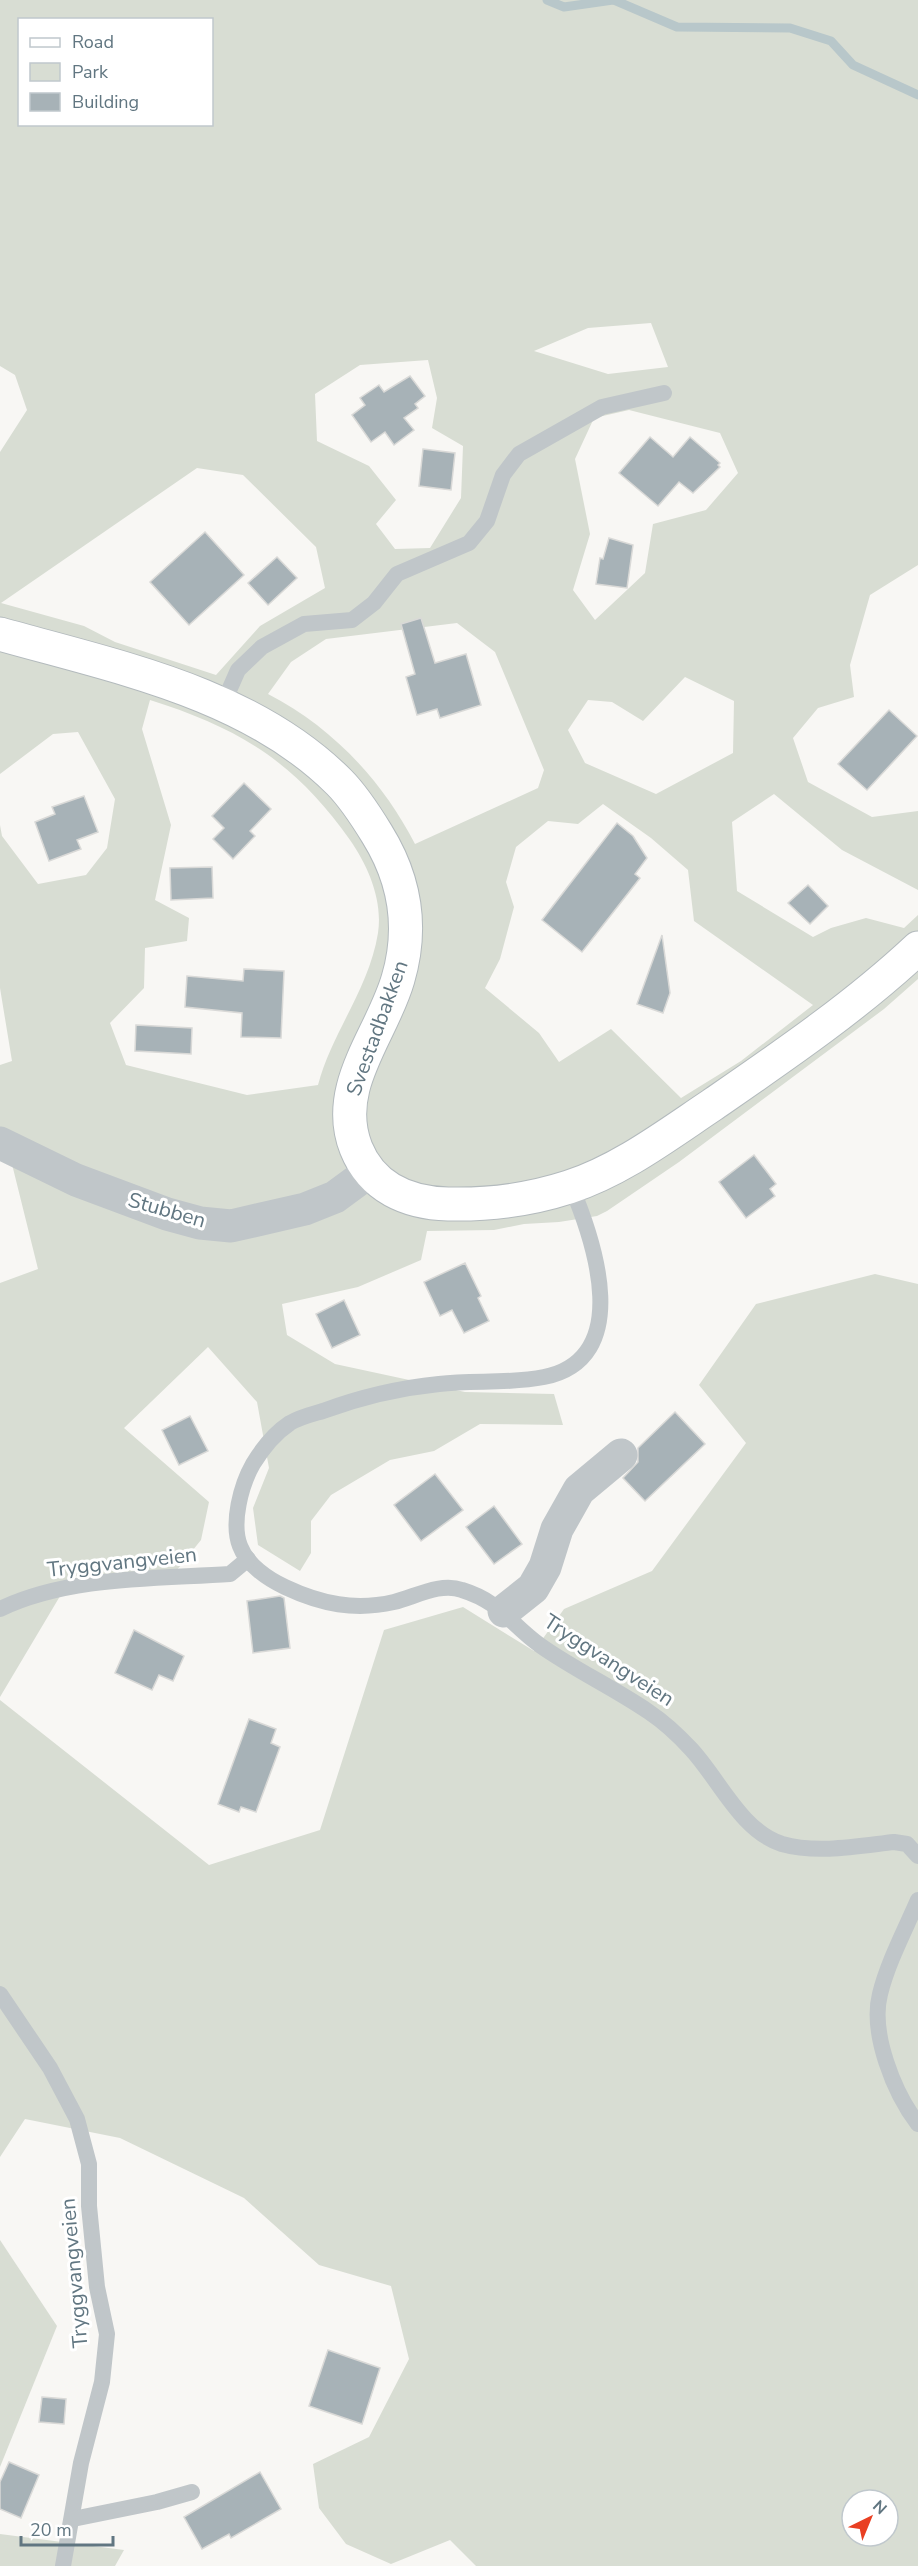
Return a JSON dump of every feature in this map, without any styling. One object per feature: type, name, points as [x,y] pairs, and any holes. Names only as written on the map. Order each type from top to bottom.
[{"type":"main road","name":"Svestadbakken","points":[[0,634],[164,682],[223,704],[273,729],[306,752],[342,784],[382,842],[392,861],[401,886],[406,912],[405,949],[398,980],[354,1081],[349,1110],[357,1150],[369,1172],[388,1189],[407,1198],[429,1203],[505,1203],[572,1186],[614,1167],[662,1139],[729,1093],[867,993],[918,948]]},
{"type":"street","name":"Stubben","points":[[0,1143],[76,1180],[167,1214],[200,1223],[231,1226],[305,1209],[335,1197],[369,1172]]},
{"type":"street","points":[[504,1611],[532,1588],[545,1567],[556,1529],[579,1490],[621,1455]]},
{"type":"lane","points":[[223,704],[238,670],[262,648],[304,624],[352,620],[374,603],[397,574],[469,543],[487,521],[503,475],[519,454],[602,407],[664,393]]},
{"type":"lane","name":"Tryggvangveien","points":[[572,1186],[586,1221],[601,1288],[598,1334],[591,1349],[568,1369],[547,1377],[505,1383],[441,1383],[368,1394],[292,1422],[267,1443],[251,1467],[241,1492],[237,1530],[239,1545],[248,1559],[270,1580],[302,1596],[330,1604],[357,1607],[391,1602],[444,1587],[458,1588],[487,1599],[504,1611],[537,1643],[663,1721],[692,1750],[750,1823],[762,1833],[784,1844],[816,1848],[894,1842],[907,1844],[918,1856]]},
{"type":"lane","name":"Tryggvangveien","points":[[0,1609],[26,1597],[64,1588],[230,1574],[248,1559]]},
{"type":"lane","points":[[918,1900],[878,2002],[879,2027],[894,2085],[918,2124]]},
{"type":"lane","name":"Tryggvangveien","points":[[0,1994],[50,2068],[77,2119],[89,2164],[89,2206],[97,2288],[107,2334],[102,2382],[81,2463],[63,2566]]},
{"type":"lane","points":[[73,2519],[157,2502],[192,2492]]},
{"type":"green space","points":[[0,0],[918,0],[918,565],[870,595],[850,665],[854,697],[818,708],[793,738],[808,782],[872,817],[918,811],[918,890],[842,850],[774,794],[732,822],[737,891],[813,937],[831,928],[866,918],[904,928],[918,915],[918,979],[884,1009],[679,1162],[607,1211],[597,1216],[559,1222],[524,1224],[494,1230],[427,1231],[421,1260],[358,1287],[282,1304],[287,1335],[335,1364],[465,1392],[554,1394],[563,1425],[480,1424],[434,1451],[390,1460],[331,1495],[311,1521],[311,1553],[300,1571],[258,1545],[253,1508],[269,1468],[257,1402],[208,1347],[124,1428],[209,1502],[201,1540],[168,1581],[72,1576],[0,1697],[0,1283],[38,1269],[5,1136],[0,1134],[0,1065],[12,1061],[0,988],[0,825],[2,836],[38,884],[86,875],[107,848],[115,799],[78,732],[53,734],[0,774],[0,452],[27,410],[15,375],[0,366]],"holes":[[[651,323],[668,367],[608,374],[534,351],[588,328]],[[428,360],[437,398],[432,428],[463,446],[461,498],[430,548],[395,549],[376,524],[396,500],[369,466],[317,441],[315,394],[360,365]],[[629,410],[720,433],[738,473],[706,510],[653,524],[645,573],[595,620],[573,590],[590,534],[575,459],[594,418]],[[197,468],[243,475],[316,547],[325,588],[260,626],[216,675],[115,642],[84,626],[1,603]],[[457,623],[495,652],[544,770],[538,788],[415,844],[387,798],[353,757],[313,722],[268,694],[291,662],[326,639]],[[685,677],[734,701],[733,753],[656,794],[585,763],[568,730],[588,700],[612,702],[643,721]],[[150,700],[211,723],[263,751],[308,789],[350,840],[363,861],[376,896],[378,933],[367,973],[332,1047],[318,1085],[247,1095],[126,1065],[110,1023],[144,988],[145,948],[187,941],[189,918],[155,900],[171,825],[142,729]],[[603,804],[651,838],[688,870],[694,921],[813,1005],[741,1061],[681,1098],[611,1029],[559,1062],[539,1033],[485,988],[500,959],[514,907],[506,882],[516,847],[548,821],[578,824]]]},
{"type":"green space","points":[[875,1274],[918,1284],[918,2566],[476,2566],[450,2540],[391,2564],[346,2544],[319,2508],[313,2464],[369,2437],[409,2359],[391,2286],[319,2265],[244,2198],[120,2138],[25,2119],[0,2157],[0,1700],[209,1865],[320,1830],[384,1630],[463,1607],[534,1651],[564,1609],[652,1571],[746,1443],[699,1385],[756,1304]]},
{"type":"green space","points":[[0,2240],[57,2326],[0,2467]]},
{"type":"green space","points":[[0,2534],[124,2550],[115,2566],[0,2566]]},
{"type":"building","points":[[410,376],[425,396],[415,404],[418,408],[404,418],[414,430],[394,445],[385,432],[371,442],[352,415],[365,405],[360,398],[379,385],[384,392]]},
{"type":"building","points":[[650,437],[673,457],[690,437],[720,463],[718,465],[720,467],[693,493],[679,482],[658,506],[619,473]]},
{"type":"building","points":[[423,449],[455,453],[451,490],[419,486]]},
{"type":"building","points":[[205,532],[244,575],[189,625],[150,582]]},
{"type":"building","points":[[609,538],[633,545],[627,588],[596,584],[600,558],[603,559]]},
{"type":"building","points":[[277,557],[297,578],[268,605],[248,583]]},
{"type":"building","points":[[421,618],[435,663],[466,654],[481,705],[440,718],[437,709],[417,715],[406,677],[415,674],[401,624]]},
{"type":"building","points":[[889,710],[917,736],[867,790],[838,764]]},
{"type":"building","points":[[244,783],[271,809],[250,831],[255,836],[233,859],[213,839],[224,828],[212,816]]},
{"type":"building","points":[[84,796],[98,832],[77,840],[81,849],[49,861],[35,822],[55,814],[52,807]]},
{"type":"building","points":[[617,823],[633,836],[647,858],[635,874],[640,878],[582,952],[542,920]]},
{"type":"building","points":[[212,867],[213,898],[171,900],[170,868]]},
{"type":"building","points":[[808,885],[828,906],[810,924],[788,903]]},
{"type":"building","points":[[662,935],[670,993],[663,1013],[637,1004]]},
{"type":"building","points":[[244,969],[284,971],[281,1038],[241,1037],[242,1013],[185,1007],[187,976],[243,981]]},
{"type":"building","points":[[136,1025],[192,1028],[191,1054],[135,1051]]},
{"type":"building","points":[[754,1155],[776,1184],[770,1189],[775,1196],[746,1218],[719,1182]]},
{"type":"building","points":[[465,1263],[481,1296],[478,1298],[489,1321],[464,1333],[452,1310],[440,1316],[424,1282]]},
{"type":"building","points":[[344,1300],[360,1335],[332,1348],[316,1314]]},
{"type":"building","points":[[675,1412],[705,1444],[645,1501],[623,1478],[638,1462],[638,1448]]},
{"type":"building","points":[[190,1416],[208,1451],[179,1465],[162,1430]]},
{"type":"building","points":[[435,1474],[463,1510],[421,1541],[394,1505]]},
{"type":"building","points":[[494,1506],[522,1544],[494,1564],[466,1527]]},
{"type":"building","points":[[280,1596],[284,1598],[290,1648],[253,1653],[247,1601]]},
{"type":"building","points":[[134,1630],[184,1656],[173,1681],[159,1675],[152,1690],[115,1673]]},
{"type":"building","points":[[249,1719],[276,1729],[271,1743],[280,1747],[256,1812],[241,1807],[239,1812],[218,1804]]},
{"type":"building","points":[[328,2350],[380,2368],[362,2424],[309,2406]]},
{"type":"building","points":[[42,2397],[66,2399],[64,2424],[39,2422]]},
{"type":"building","points":[[9,2462],[39,2475],[21,2518],[0,2509],[0,2482]]},
{"type":"building","points":[[260,2472],[281,2509],[231,2538],[229,2534],[202,2549],[184,2517]]},
{"type":"waterway","points":[[547,0],[564,7],[613,0]]},
{"type":"waterway","points":[[614,0],[677,27],[790,28],[831,41],[853,65],[918,95]]}]
